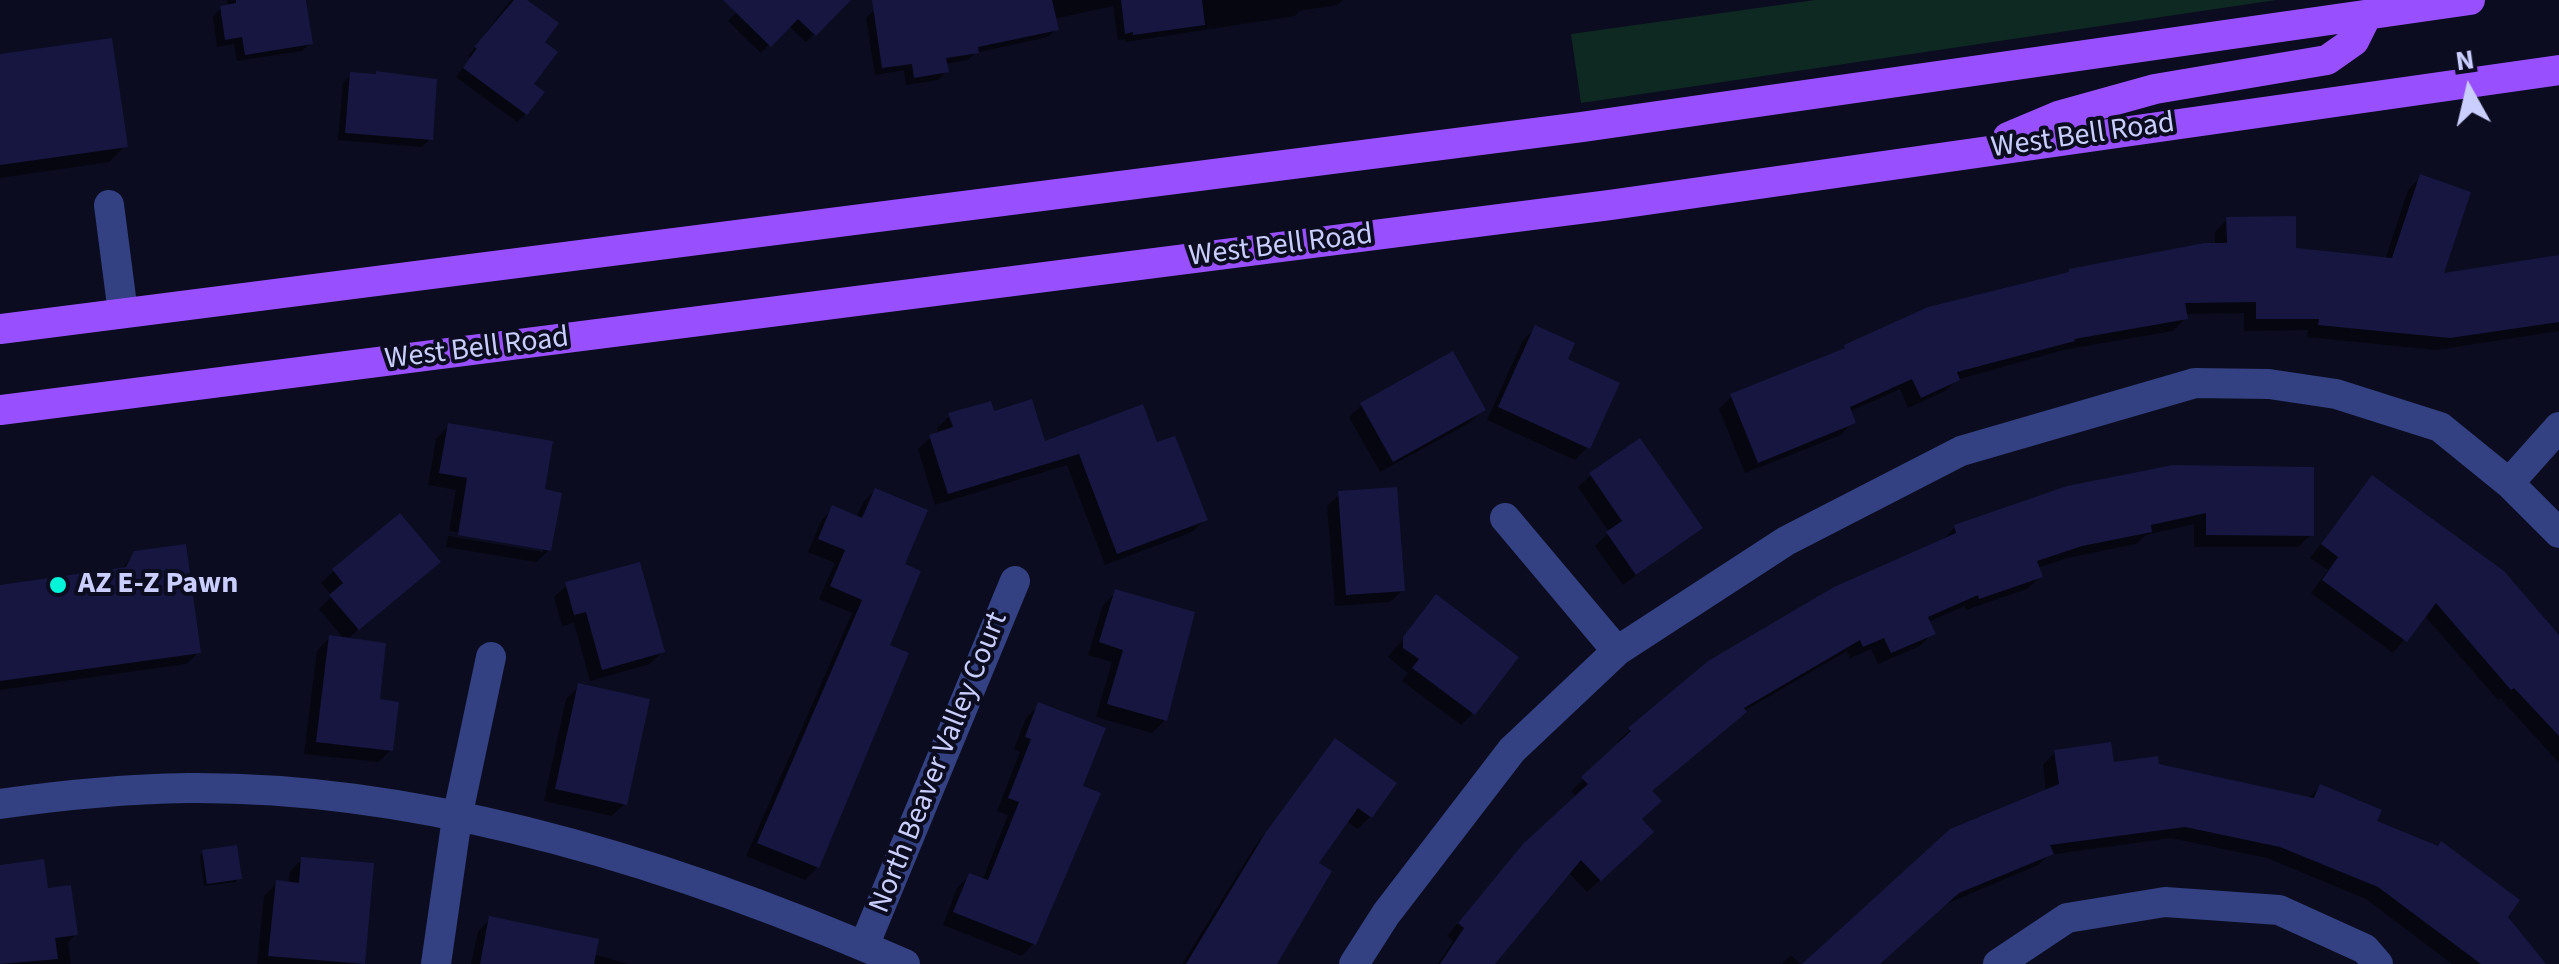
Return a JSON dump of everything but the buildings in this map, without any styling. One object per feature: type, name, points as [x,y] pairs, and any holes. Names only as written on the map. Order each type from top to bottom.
[{"type":"main road","points":[[0,329],[1582,127],[2281,28],[2368,7],[2470,0]]},
{"type":"main road","points":[[1977,152],[2058,116],[2104,102],[2156,89],[2327,60],[2354,41],[2368,7]]},
{"type":"main road","name":"West Bell Road","points":[[0,410],[1610,205],[2559,70]]},
{"type":"street","points":[[2281,28],[2311,12],[2322,0]]},
{"type":"street","points":[[110,204],[123,313]]},
{"type":"street","points":[[1354,964],[1386,914],[1512,750],[1617,651],[1786,541],[1961,451],[2195,383],[2269,384],[2336,394],[2440,427],[2508,482],[2559,533]]},
{"type":"street","points":[[2508,482],[2559,427]]},
{"type":"street","points":[[1505,518],[1617,651]]},
{"type":"street","name":"North Beaver Valley Court","points":[[864,946],[1015,581]]},
{"type":"street","points":[[436,964],[457,818],[491,657]]},
{"type":"street","points":[[0,804],[105,792],[189,788],[259,790],[356,800],[559,841],[776,910],[905,964]]},
{"type":"street","points":[[1998,964],[2068,918],[2165,902],[2279,910],[2366,949],[2378,964]]},
{"type":"green space","points":[[1815,0],[2276,0],[1581,103],[1571,34]]},
{"type":"place","name":"AZ E-Z Pawn","points":[[58,585]]}]
